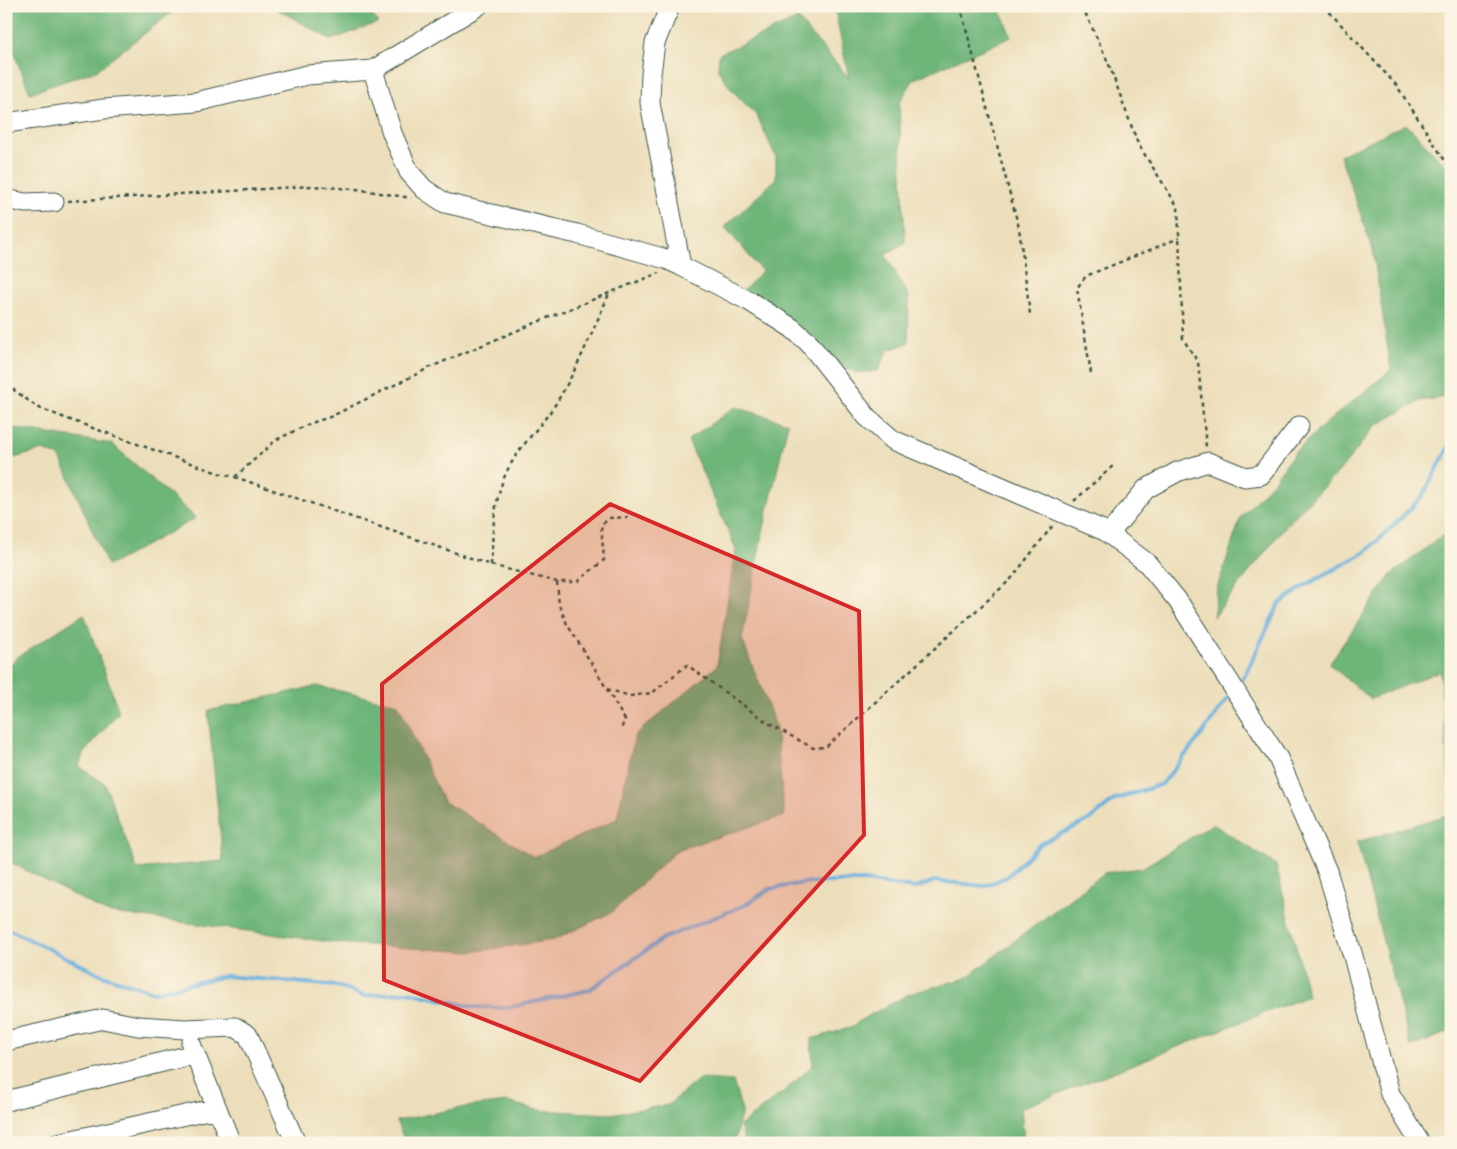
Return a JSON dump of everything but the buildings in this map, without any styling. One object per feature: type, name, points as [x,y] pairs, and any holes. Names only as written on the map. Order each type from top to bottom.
[{"type":"street","points":[[6,123],[104,110],[196,102],[306,75],[373,70],[478,6]]},
{"type":"street","points":[[670,6],[655,43],[650,103],[680,266]]},
{"type":"street","points":[[373,70],[392,133],[409,172],[424,189],[445,203],[577,234],[666,259],[749,301],[792,328],[808,342],[867,417],[893,440],[1109,534],[1146,563],[1178,601],[1278,758],[1327,871],[1354,956],[1390,1094],[1420,1143]]},
{"type":"street","points":[[6,198],[25,203],[54,202]]},
{"type":"street","points":[[1109,534],[1146,489],[1177,472],[1208,462],[1245,477],[1261,475],[1300,426]]},
{"type":"street","points":[[6,1041],[103,1019],[138,1026],[185,1029],[235,1027],[248,1034],[296,1143]]},
{"type":"street","points":[[185,1029],[231,1143]]},
{"type":"street","points":[[6,1101],[195,1054]]},
{"type":"street","points":[[58,1143],[217,1108]]},
{"type":"path","points":[[960,6],[1019,228],[1030,314]]},
{"type":"path","points":[[1082,6],[1108,62],[1138,144],[1178,207],[1183,339],[1198,362],[1208,462]]},
{"type":"path","points":[[1324,6],[1397,86],[1451,170]]},
{"type":"path","points":[[54,202],[311,186],[356,190],[415,199]]},
{"type":"path","points":[[1091,373],[1077,288],[1086,276],[1179,238]]},
{"type":"path","points":[[235,477],[276,440],[311,423],[330,417],[433,366],[680,266]]},
{"type":"path","points":[[491,565],[497,500],[511,463],[557,402],[610,293]]},
{"type":"path","points":[[6,384],[37,406],[65,418],[218,473],[235,477],[491,565],[557,582],[577,582],[604,560],[601,525],[610,518],[628,517]]},
{"type":"path","points":[[607,688],[630,696],[652,693],[686,665],[768,722],[813,748],[826,747],[1011,580],[1062,512],[1115,464]]},
{"type":"path","points":[[557,582],[559,605],[567,624],[625,720],[620,730]]},
{"type":"highlighted area","points":[[610,504],[859,611],[864,835],[640,1081],[384,980],[382,684]]},
{"type":"green space","points":[[6,6],[180,6],[97,70],[30,93],[6,33]]},
{"type":"green space","points":[[272,6],[363,6],[379,22],[331,40]]},
{"type":"green space","points":[[834,6],[999,6],[1011,37],[914,79],[899,103],[905,243],[885,254],[909,297],[908,343],[888,350],[878,371],[857,373],[793,341],[735,300],[762,271],[725,227],[776,179],[776,157],[757,116],[730,88],[718,70],[719,54],[798,19],[849,78]]},
{"type":"green space","points":[[1406,124],[1451,171],[1451,396],[1420,401],[1375,426],[1343,467],[1287,524],[1213,618],[1217,588],[1241,517],[1272,483],[1295,452],[1325,424],[1391,370],[1373,250],[1340,155]]},
{"type":"green space","points":[[735,407],[788,423],[760,545],[742,639],[776,727],[784,816],[677,850],[612,912],[554,940],[470,952],[338,943],[106,912],[6,860],[6,669],[19,656],[84,614],[119,712],[83,754],[79,766],[105,784],[137,869],[223,861],[208,711],[317,686],[398,704],[443,801],[534,857],[617,819],[635,735],[717,666],[736,549],[688,440]]},
{"type":"green space","points":[[6,427],[112,444],[196,518],[108,566],[60,457],[43,450],[6,460]]},
{"type":"green space","points":[[1451,529],[1451,803],[1440,671],[1371,699],[1329,664],[1390,576]]},
{"type":"green space","points":[[1451,814],[1451,1031],[1411,1047],[1357,842]]},
{"type":"green space","points":[[1213,824],[1276,865],[1308,996],[1021,1108],[1024,1143],[745,1143],[740,1126],[787,1089],[813,1065],[811,1039],[853,1027],[859,1021],[909,994],[966,978],[1104,873],[1142,868]]},
{"type":"green space","points":[[699,1079],[733,1081],[742,1111],[734,1143],[406,1143],[396,1121],[465,1107],[507,1102],[538,1110],[610,1114],[668,1105]]},
{"type":"waterway","points":[[1238,683],[1245,675],[1279,604],[1306,585],[1364,553],[1386,533],[1422,497],[1451,443]]},
{"type":"waterway","points":[[6,928],[102,975],[154,992],[225,976],[338,986],[364,996],[408,992],[474,1007],[507,1008],[589,990],[664,938],[745,905],[770,889],[804,883],[863,881],[916,888],[935,881],[984,886],[1007,877],[1040,844],[1091,819],[1114,800],[1162,784],[1230,695]]}]
